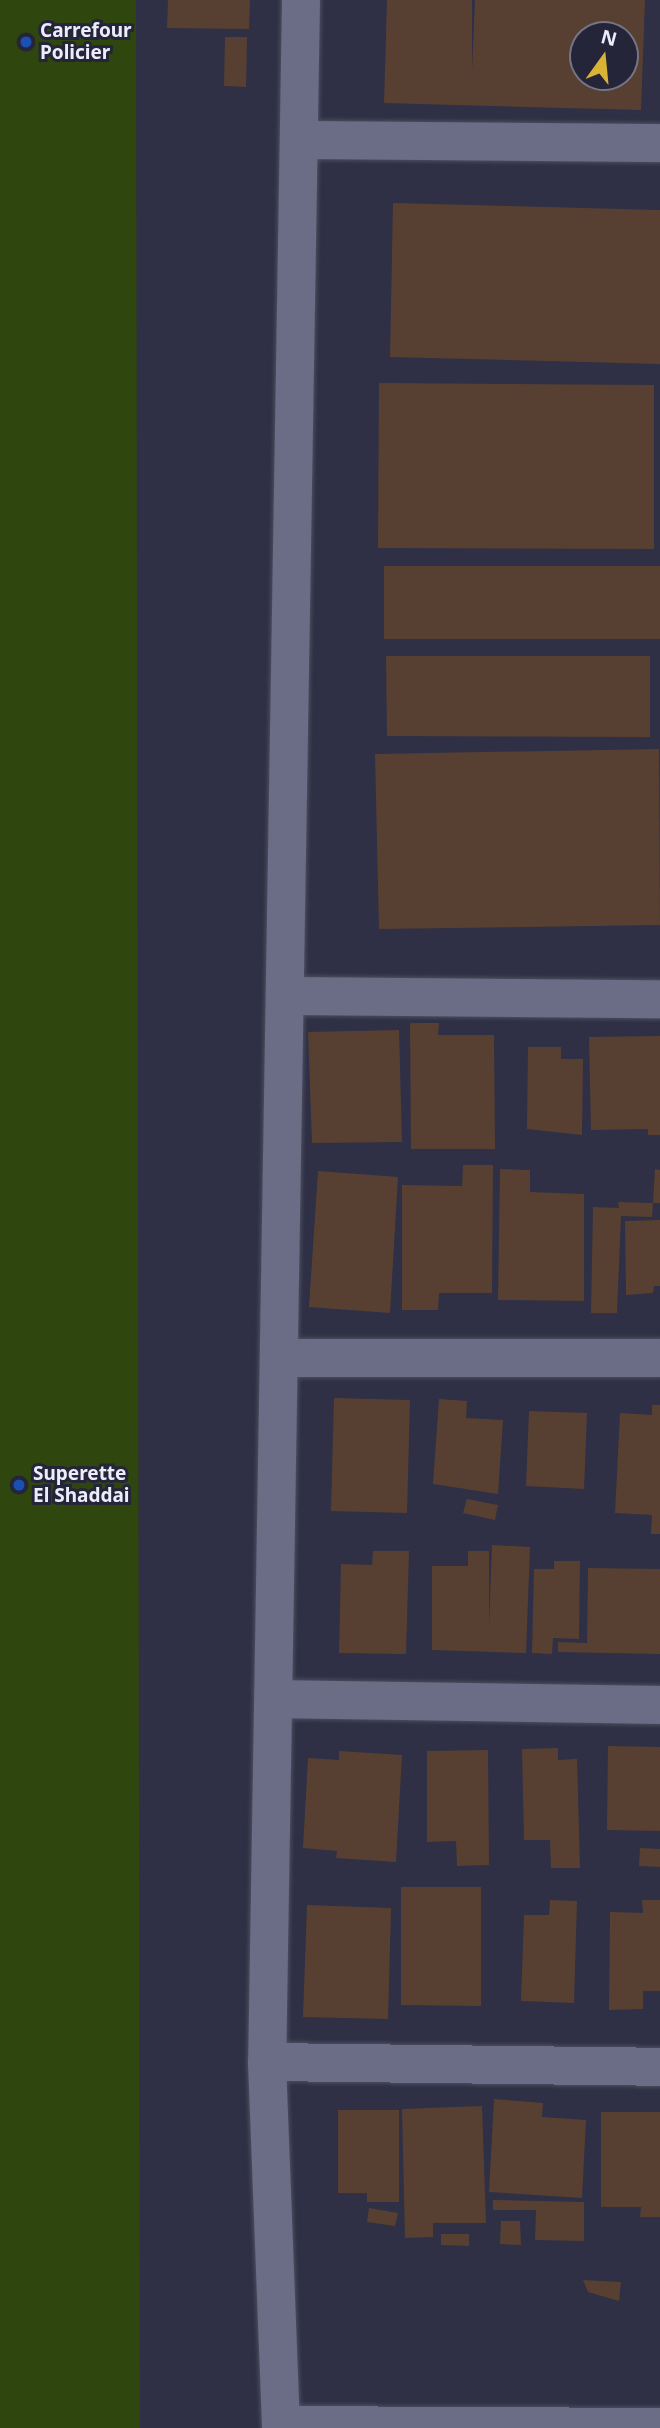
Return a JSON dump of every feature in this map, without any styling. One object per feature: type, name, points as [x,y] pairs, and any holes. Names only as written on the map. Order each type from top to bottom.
[{"type":"street","points":[[301,0],[268,2062],[281,2426],[660,2427]]},
{"type":"street","points":[[300,140],[660,143]]},
{"type":"street","points":[[286,996],[660,999]]},
{"type":"street","points":[[279,1358],[660,1358]]},
{"type":"street","points":[[274,1699],[660,1705]]},
{"type":"street","points":[[268,2062],[660,2067]]},
{"type":"green space","points":[[0,0],[136,0],[140,2428],[0,2428]]},
{"type":"building","points":[[168,0],[250,0],[249,29],[167,28]]},
{"type":"building","points":[[387,0],[472,0],[472,70],[475,0],[645,0],[641,110],[384,103]]},
{"type":"building","points":[[225,37],[247,37],[246,87],[224,86]]},
{"type":"building","points":[[393,203],[660,210],[660,364],[390,357]]},
{"type":"building","points":[[379,383],[654,385],[654,549],[378,548]]},
{"type":"building","points":[[384,566],[660,566],[660,639],[384,639]]},
{"type":"building","points":[[386,656],[650,656],[650,737],[387,736]]},
{"type":"building","points":[[659,749],[660,925],[379,929],[375,754]]},
{"type":"building","points":[[410,1023],[439,1023],[438,1035],[494,1035],[495,1149],[411,1149]]},
{"type":"building","points":[[399,1030],[402,1142],[312,1143],[308,1032]]},
{"type":"building","points":[[660,1036],[660,1135],[648,1135],[648,1129],[591,1130],[589,1037]]},
{"type":"building","points":[[528,1047],[561,1047],[561,1059],[583,1059],[582,1135],[527,1129]]},
{"type":"building","points":[[463,1165],[493,1165],[492,1293],[439,1293],[438,1310],[402,1310],[402,1185],[462,1186]]},
{"type":"building","points":[[500,1169],[530,1170],[530,1192],[584,1194],[584,1301],[498,1300]]},
{"type":"building","points":[[655,1169],[660,1170],[660,1203],[653,1203]]},
{"type":"building","points":[[318,1171],[398,1177],[390,1313],[309,1307]]},
{"type":"building","points":[[618,1202],[653,1203],[652,1217],[621,1216],[617,1313],[591,1313],[593,1207],[619,1208]]},
{"type":"building","points":[[660,1220],[660,1286],[654,1286],[653,1293],[626,1295],[625,1221]]},
{"type":"building","points":[[334,1398],[410,1400],[407,1513],[331,1511]]},
{"type":"building","points":[[439,1399],[467,1401],[466,1418],[503,1420],[498,1494],[433,1484]]},
{"type":"building","points":[[652,1405],[660,1405],[660,1534],[651,1534],[652,1515],[615,1513],[620,1413],[652,1415]]},
{"type":"building","points":[[529,1411],[587,1413],[584,1489],[526,1486]]},
{"type":"building","points":[[467,1499],[498,1505],[495,1520],[463,1513]]},
{"type":"building","points":[[492,1545],[530,1547],[526,1653],[432,1650],[432,1566],[468,1566],[468,1551],[489,1551],[489,1626]]},
{"type":"building","points":[[373,1551],[409,1551],[406,1654],[339,1653],[341,1564],[372,1565]]},
{"type":"building","points":[[554,1561],[580,1561],[579,1639],[553,1638],[552,1654],[532,1653],[534,1569],[554,1569]]},
{"type":"building","points":[[588,1568],[660,1569],[660,1654],[558,1652],[558,1642],[587,1643]]},
{"type":"building","points":[[608,1746],[660,1747],[660,1831],[607,1830]]},
{"type":"building","points":[[558,1748],[558,1760],[577,1759],[580,1868],[551,1868],[550,1840],[524,1840],[522,1749]]},
{"type":"building","points":[[488,1750],[489,1865],[457,1866],[456,1841],[427,1842],[427,1751]]},
{"type":"building","points":[[339,1751],[402,1755],[396,1862],[336,1858],[337,1851],[303,1848],[308,1758],[339,1760]]},
{"type":"building","points":[[640,1848],[660,1849],[660,1867],[639,1866]]},
{"type":"building","points":[[401,1887],[481,1887],[481,2006],[401,2005]]},
{"type":"building","points":[[550,1900],[577,1901],[574,2003],[521,2001],[524,1915],[549,1915]]},
{"type":"building","points":[[642,1900],[660,1900],[660,1991],[643,1991],[643,2009],[609,2010],[610,1912],[643,1913]]},
{"type":"building","points":[[307,1905],[391,1908],[388,2019],[303,2017]]},
{"type":"building","points":[[494,2099],[543,2103],[542,2117],[586,2120],[582,2198],[489,2192]]},
{"type":"building","points":[[482,2106],[486,2223],[433,2223],[433,2237],[405,2238],[402,2109]]},
{"type":"building","points":[[338,2110],[399,2110],[399,2202],[367,2202],[367,2193],[338,2193]]},
{"type":"building","points":[[601,2112],[660,2112],[660,2217],[640,2217],[641,2207],[601,2207]]},
{"type":"building","points":[[493,2200],[584,2202],[584,2241],[535,2240],[536,2210],[493,2210]]},
{"type":"building","points":[[369,2208],[398,2213],[395,2226],[367,2222]]},
{"type":"building","points":[[501,2221],[520,2221],[521,2245],[500,2244]]},
{"type":"building","points":[[441,2234],[469,2234],[469,2246],[441,2245]]},
{"type":"building","points":[[583,2280],[621,2282],[619,2301],[588,2292]]},
{"type":"place","name":"Carrefour Policier","points":[[26,42]]},
{"type":"place","name":"Superette El Shaddai","points":[[19,1485]]}]
